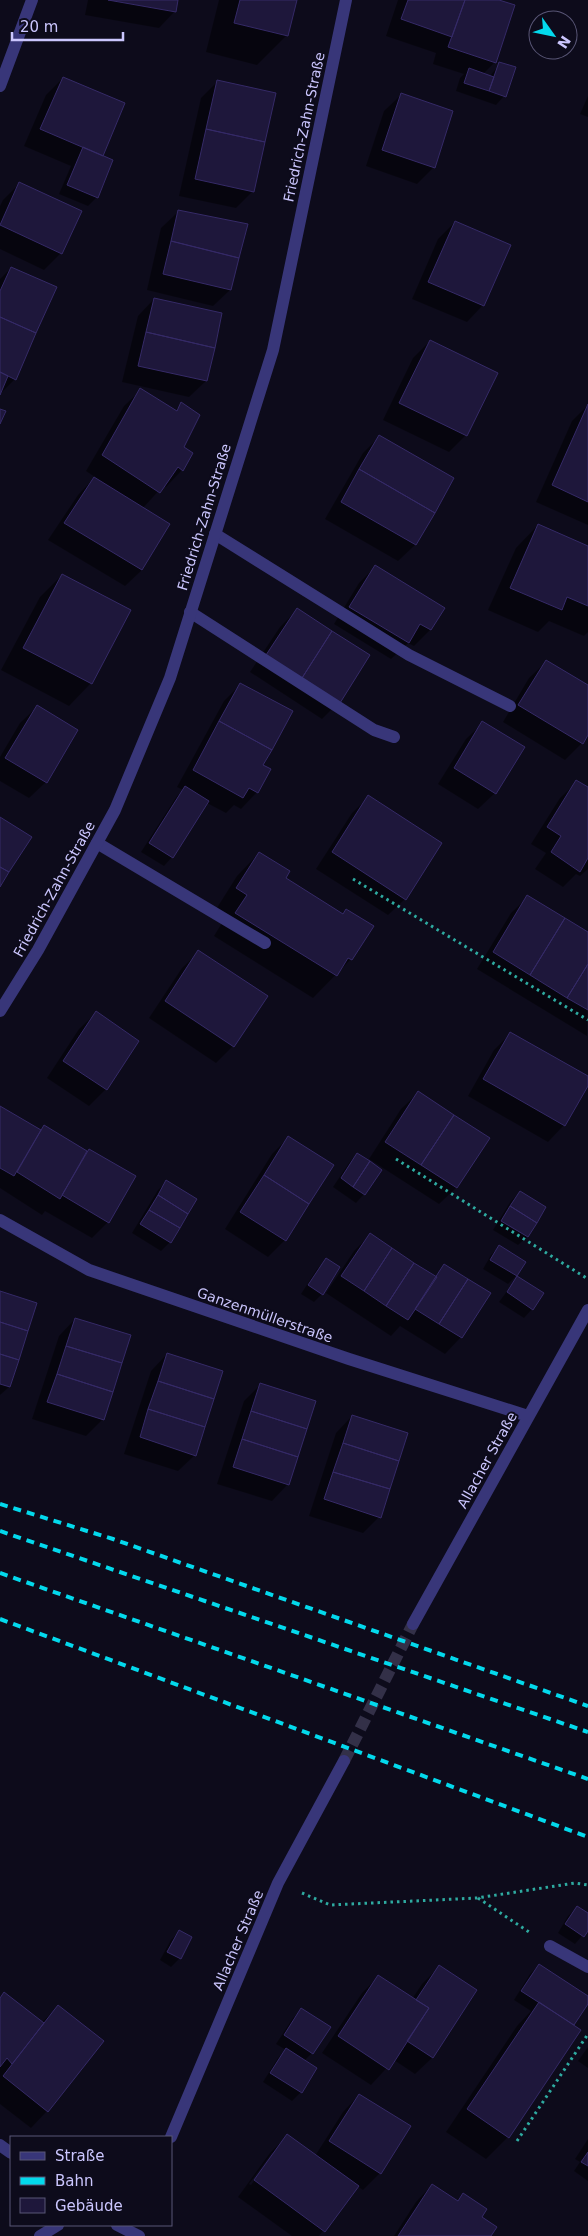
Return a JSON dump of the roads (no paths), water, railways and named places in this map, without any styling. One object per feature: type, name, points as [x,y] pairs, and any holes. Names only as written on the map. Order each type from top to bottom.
[{"type":"street","points":[[0,86],[32,0]]},
{"type":"street","name":"Friedrich-Zahn-Straße","points":[[0,1010],[38,950],[115,810],[170,678],[273,350],[346,0]]},
{"type":"street","points":[[215,534],[409,655],[510,706]]},
{"type":"street","points":[[190,612],[374,730],[394,737]]},
{"type":"street","points":[[97,843],[265,943]]},
{"type":"street","name":"Ganzenmüllerstraße","points":[[0,1220],[90,1270],[349,1359],[528,1416]]},
{"type":"street","name":"Allacher Straße","points":[[414,1624],[588,1310]]},
{"type":"street","name":"Allacher Straße","points":[[171,2136],[278,1883],[344,1761]]},
{"type":"street","points":[[550,1946],[588,1967]]},
{"type":"street","points":[[40,2236],[56,2226]]},
{"type":"street","points":[[120,2226],[135,2231]]},
{"type":"tunnel","points":[[344,1761],[413,1624]]},
{"type":"railway","points":[[0,1504],[113,1539],[588,1706]]},
{"type":"railway","points":[[0,1531],[588,1732]]},
{"type":"railway","points":[[0,1573],[588,1779]]},
{"type":"railway","points":[[0,1619],[588,1837]]}]
